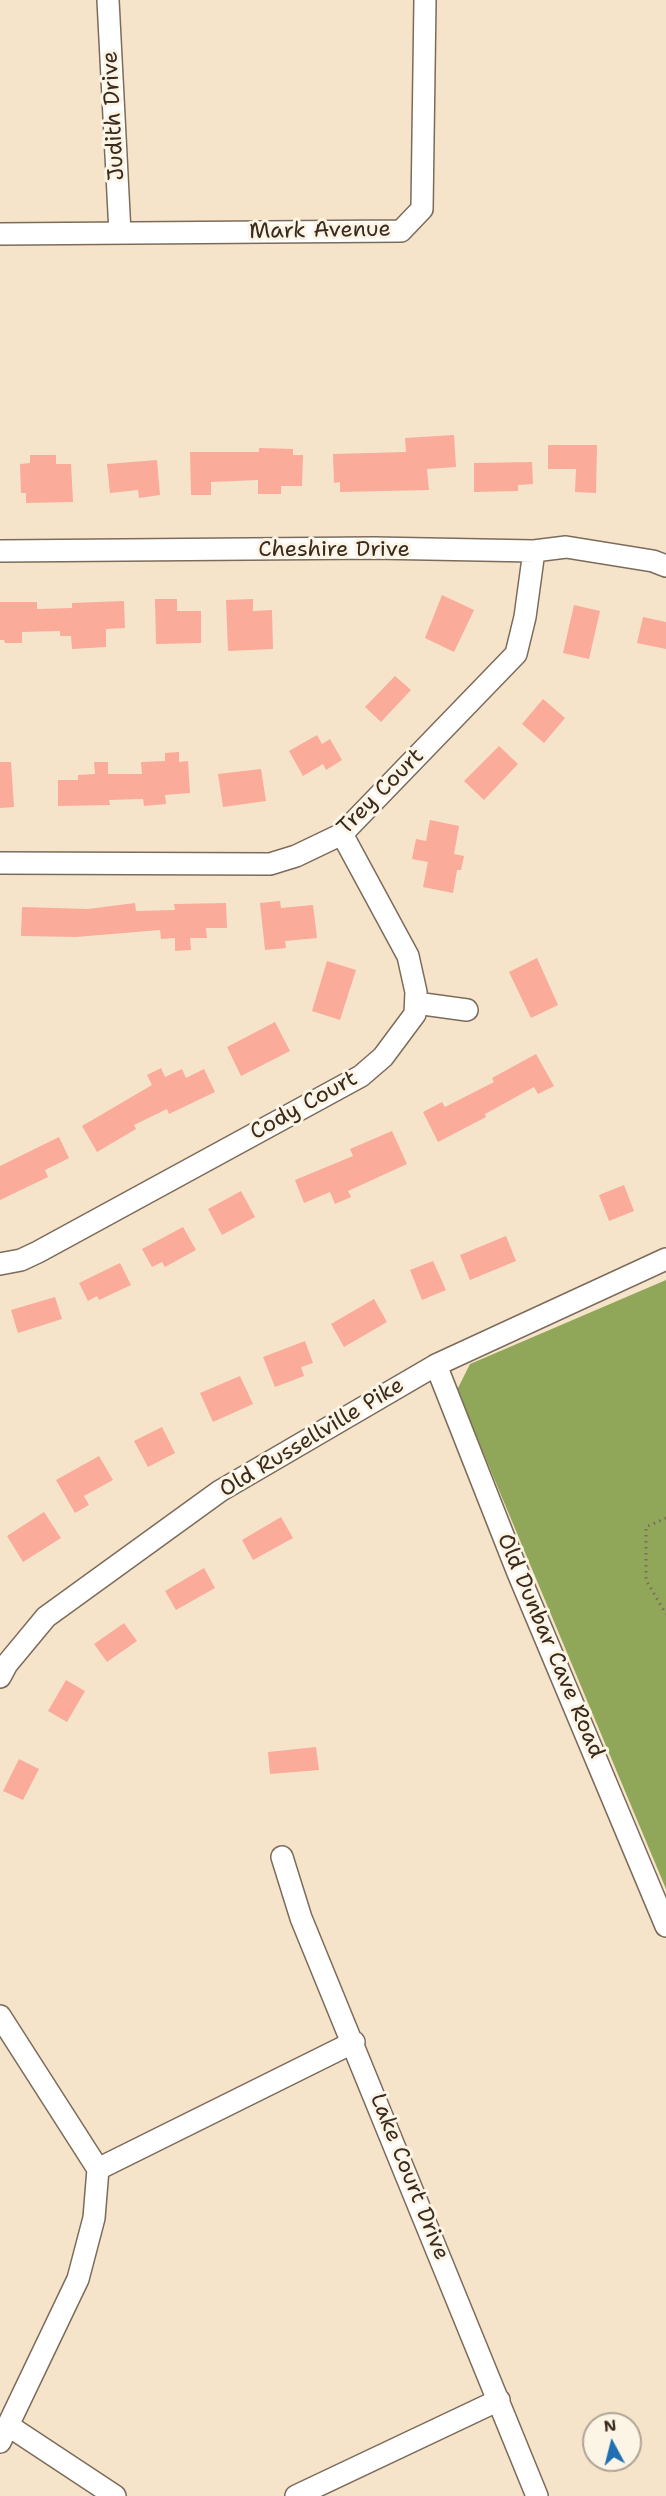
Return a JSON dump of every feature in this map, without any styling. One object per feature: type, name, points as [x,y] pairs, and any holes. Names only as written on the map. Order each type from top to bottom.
[{"type":"street","name":"Judith Drive","points":[[108,0],[120,233]]},
{"type":"street","name":"Mark Avenue","points":[[0,234],[401,231],[422,209],[425,0]]},
{"type":"street","name":"Cheshire Drive","points":[[0,551],[374,548],[534,551],[566,547],[653,561],[666,566]]},
{"type":"street","name":"Trey Court","points":[[0,863],[270,864],[296,856],[342,834],[516,654],[525,617],[534,551]]},
{"type":"street","points":[[342,834],[408,956],[416,992],[416,1003],[467,1010]]},
{"type":"street","name":"Cody Court","points":[[0,1264],[21,1260],[38,1252],[361,1076],[383,1057],[415,1014],[416,1003]]},
{"type":"street","name":"Old Russellville Pike","points":[[0,1677],[7,1664],[46,1617],[201,1505],[436,1365],[666,1259]]},
{"type":"street","name":"Old Dunbar Cave Road","points":[[436,1365],[518,1573],[666,1926]]},
{"type":"street","name":"Lake Court Drive","points":[[282,1857],[301,1918],[354,2042],[537,2496]]},
{"type":"street","points":[[0,2016],[98,2169],[94,2218],[78,2279],[4,2434],[115,2496]]},
{"type":"street","points":[[98,2169],[354,2042]]},
{"type":"street","points":[[296,2496],[499,2400]]},
{"type":"path","points":[[666,1518],[646,1527],[645,1580],[666,1614]]},
{"type":"green space","points":[[666,1280],[666,1889],[457,1390],[470,1364]]},
{"type":"building","points":[[454,435],[456,467],[427,469],[429,490],[340,492],[340,482],[334,483],[333,454],[406,452],[405,438]]},
{"type":"building","points":[[548,445],[597,445],[596,493],[575,492],[576,469],[548,469]]},
{"type":"building","points":[[259,448],[293,449],[293,455],[303,455],[302,486],[281,486],[281,494],[258,494],[258,480],[211,482],[211,495],[191,495],[190,452],[259,452]]},
{"type":"building","points":[[30,455],[56,455],[56,464],[71,464],[73,502],[26,503],[26,493],[21,493],[20,464],[30,463]]},
{"type":"building","points":[[157,460],[160,495],[139,498],[138,490],[110,493],[107,464]]},
{"type":"building","points":[[532,462],[533,484],[518,485],[518,491],[474,492],[474,463]]},
{"type":"building","points":[[442,595],[474,610],[454,652],[425,638]]},
{"type":"building","points":[[155,599],[177,599],[177,611],[201,611],[201,643],[156,644]]},
{"type":"building","points":[[253,599],[253,611],[272,610],[273,649],[228,651],[226,600]]},
{"type":"building","points":[[124,601],[125,628],[106,629],[106,647],[72,649],[71,636],[60,636],[60,631],[22,632],[22,643],[5,643],[4,640],[0,640],[0,602],[37,602],[37,609],[72,608],[72,603]]},
{"type":"building","points":[[574,605],[600,611],[589,659],[563,653]]},
{"type":"building","points":[[643,617],[666,622],[666,649],[637,643]]},
{"type":"building","points":[[395,676],[411,690],[381,722],[365,707]]},
{"type":"building","points":[[543,699],[565,718],[544,743],[522,724]]},
{"type":"building","points":[[317,735],[322,744],[330,739],[342,760],[326,770],[323,764],[303,776],[289,751]]},
{"type":"building","points":[[499,746],[518,764],[484,800],[464,781]]},
{"type":"building","points":[[179,752],[179,762],[188,761],[190,793],[165,795],[166,804],[144,806],[143,799],[109,800],[110,805],[58,806],[58,780],[78,780],[78,775],[95,774],[94,762],[108,762],[108,774],[142,774],[141,762],[165,761],[165,753]]},
{"type":"building","points":[[0,762],[11,762],[14,807],[0,808]]},
{"type":"building","points":[[261,769],[266,801],[223,807],[218,774]]},
{"type":"building","points":[[430,820],[459,826],[454,854],[464,856],[461,870],[457,870],[453,893],[423,887],[428,862],[412,859],[416,839],[426,841]]},
{"type":"building","points":[[280,901],[281,908],[313,905],[317,938],[285,941],[286,948],[265,950],[260,903]]},
{"type":"building","points":[[135,903],[136,911],[175,910],[174,904],[226,903],[227,928],[206,928],[207,938],[190,938],[191,950],[175,951],[175,938],[161,939],[160,930],[76,937],[21,936],[22,907],[88,909]]},
{"type":"building","points":[[537,958],[558,1005],[531,1018],[509,972]]},
{"type":"building","points":[[327,961],[356,970],[340,1020],[312,1011]]},
{"type":"building","points":[[275,1022],[290,1051],[241,1076],[227,1047]]},
{"type":"building","points":[[536,1054],[554,1086],[538,1094],[534,1087],[485,1114],[486,1117],[438,1142],[423,1112],[442,1102],[445,1107],[494,1082],[492,1078]]},
{"type":"building","points":[[161,1068],[165,1077],[182,1069],[186,1078],[204,1069],[215,1092],[169,1114],[167,1109],[134,1125],[136,1129],[97,1152],[82,1126],[152,1085],[147,1075]]},
{"type":"building","points":[[392,1131],[407,1164],[348,1191],[351,1197],[335,1204],[330,1192],[304,1203],[295,1180],[353,1156],[350,1149]]},
{"type":"building","points":[[59,1137],[69,1158],[45,1170],[48,1177],[0,1200],[0,1166]]},
{"type":"building","points":[[624,1185],[634,1211],[609,1221],[599,1195]]},
{"type":"building","points":[[241,1191],[255,1217],[222,1235],[208,1209]]},
{"type":"building","points":[[183,1227],[196,1250],[165,1267],[162,1262],[152,1267],[142,1249]]},
{"type":"building","points":[[506,1236],[516,1261],[470,1280],[460,1255]]},
{"type":"building","points":[[433,1261],[446,1290],[422,1300],[410,1270]]},
{"type":"building","points":[[120,1263],[131,1285],[99,1300],[97,1296],[88,1301],[79,1283]]},
{"type":"building","points":[[55,1297],[62,1319],[18,1333],[11,1310]]},
{"type":"building","points":[[374,1299],[387,1322],[344,1347],[331,1324]]},
{"type":"building","points":[[305,1341],[313,1363],[301,1367],[304,1376],[275,1387],[263,1357]]},
{"type":"building","points":[[240,1376],[253,1404],[213,1422],[200,1393]]},
{"type":"building","points":[[162,1427],[175,1453],[148,1467],[134,1441]]},
{"type":"building","points":[[99,1456],[113,1480],[84,1496],[89,1505],[75,1513],[56,1480]]},
{"type":"building","points":[[44,1512],[61,1538],[23,1562],[7,1536]]},
{"type":"building","points":[[281,1517],[293,1538],[253,1560],[242,1540]]},
{"type":"building","points":[[204,1568],[215,1588],[176,1610],[165,1591]]},
{"type":"building","points":[[124,1623],[137,1641],[107,1662],[94,1644]]},
{"type":"building","points":[[66,1680],[85,1691],[67,1722],[48,1711]]},
{"type":"building","points":[[316,1747],[319,1770],[270,1774],[268,1752]]},
{"type":"building","points":[[19,1759],[39,1769],[23,1800],[3,1791]]}]
